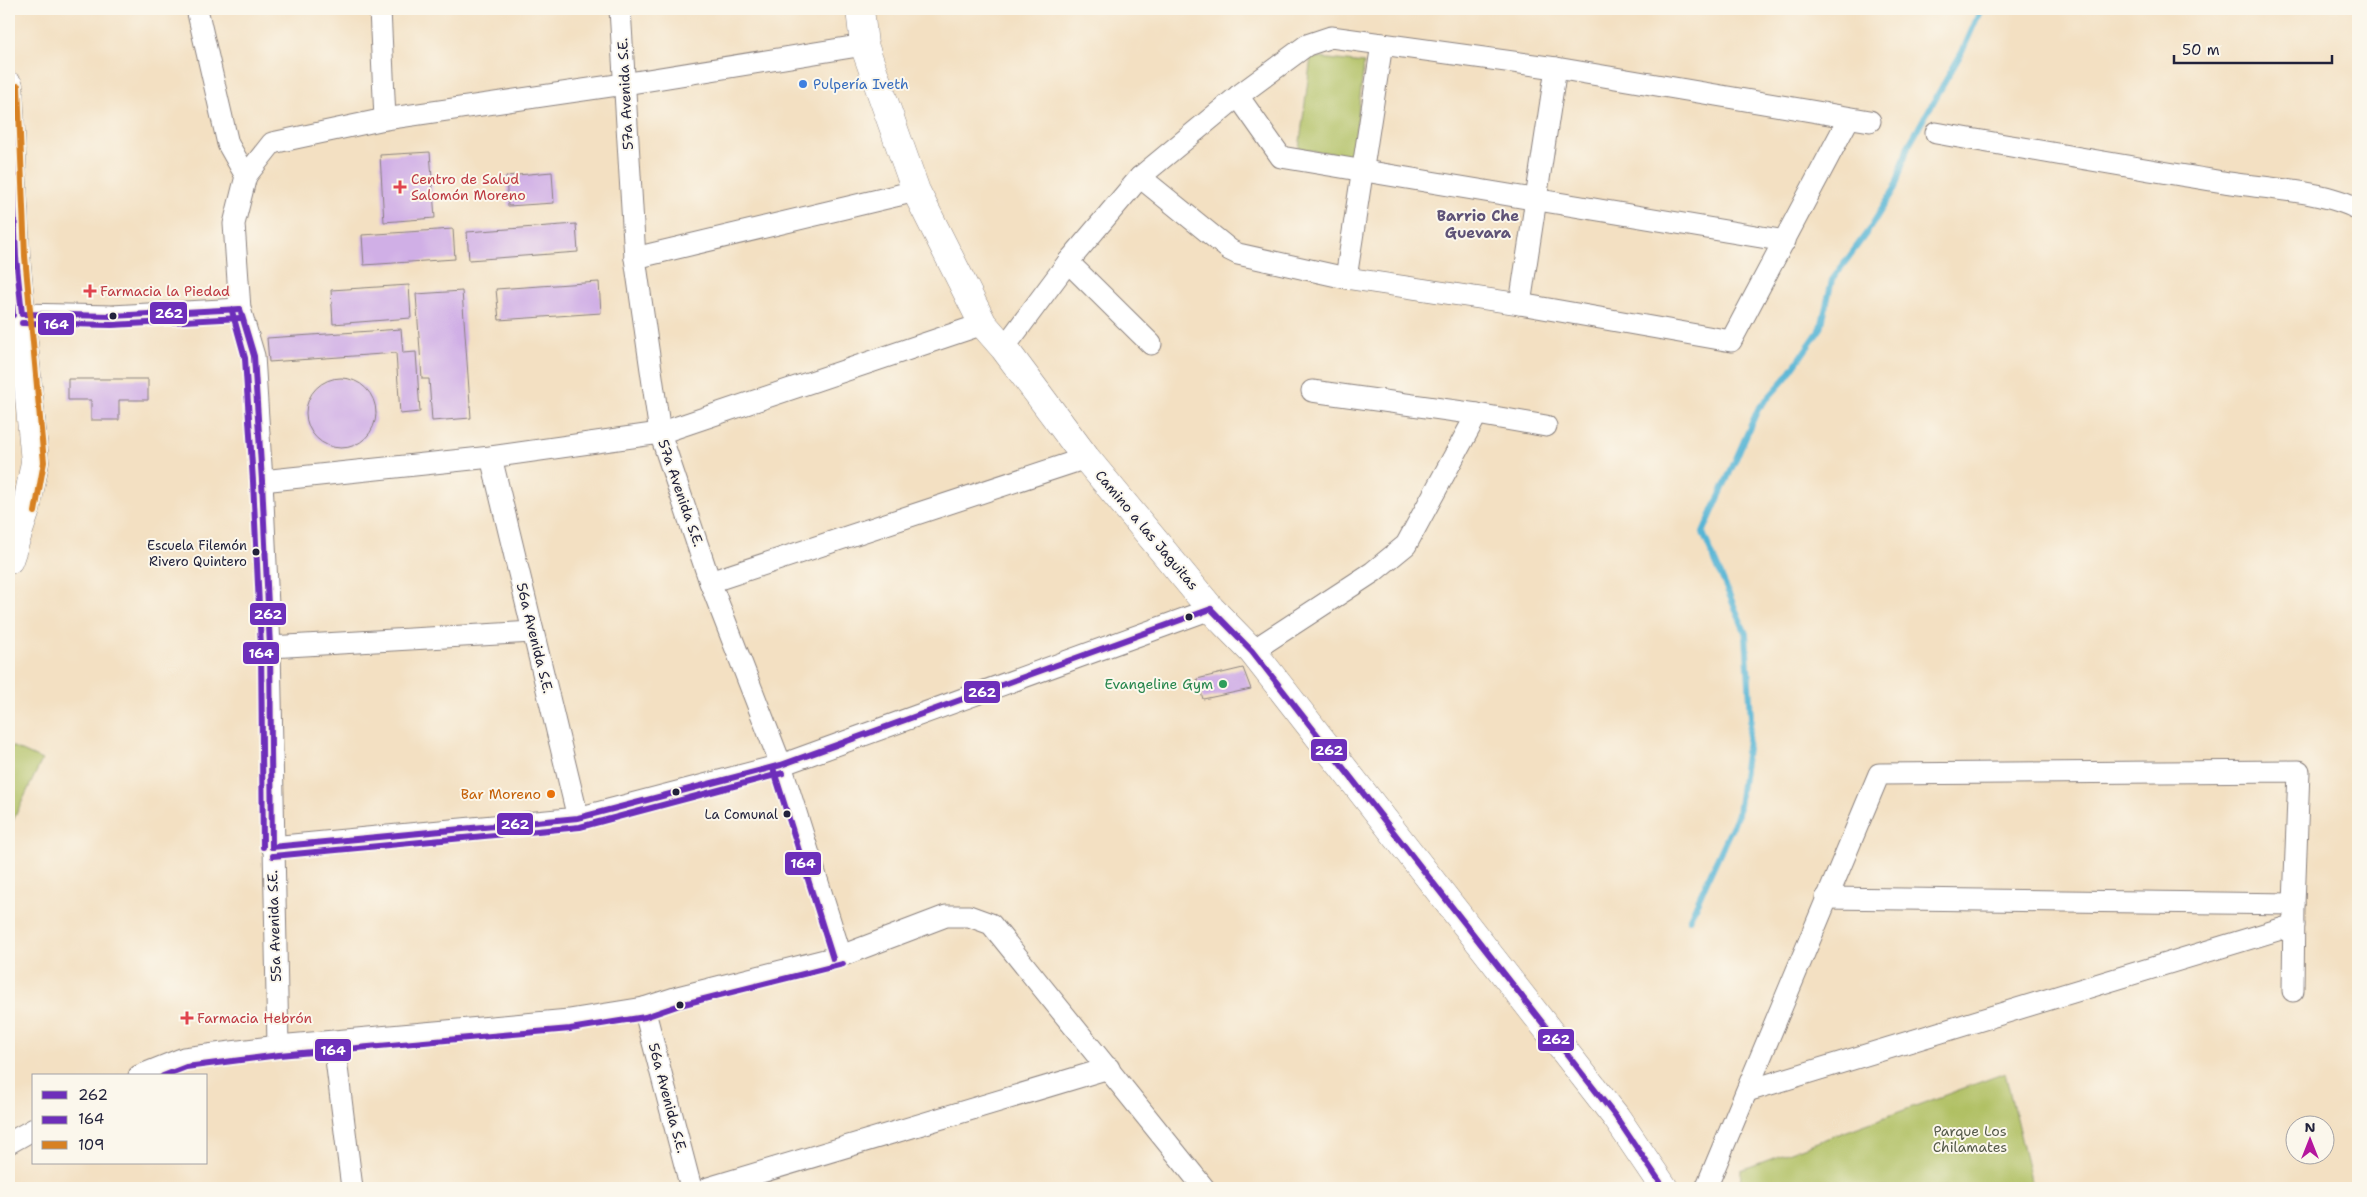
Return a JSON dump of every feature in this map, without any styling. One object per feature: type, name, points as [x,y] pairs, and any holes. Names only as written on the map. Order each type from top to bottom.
[{"type":"street","points":[[197,9],[228,144],[246,176],[272,143],[385,120],[864,45]]},
{"type":"street","points":[[380,9],[385,120]]},
{"type":"street","name":"57a Avenida S.E.","points":[[620,9],[635,258],[660,433],[710,582],[781,765],[841,956]]},
{"type":"street","name":"Camino a las Jaguitas","points":[[860,9],[864,45],[916,191],[983,324],[1004,348],[1086,458],[1211,609],[1252,651],[1616,1117],[1664,1188]]},
{"type":"street","points":[[1004,348],[1068,262],[1140,177],[1238,96],[1307,45],[1331,37],[1556,68],[1870,121]]},
{"type":"street","points":[[1346,278],[1382,44]]},
{"type":"street","points":[[1520,304],[1556,68]]},
{"type":"street","points":[[9,86],[16,257],[16,314],[35,462],[17,510],[9,560]]},
{"type":"street","points":[[1238,96],[1281,157],[1785,241]]},
{"type":"street","points":[[1140,177],[1230,250],[1238,254],[1346,278],[1520,304],[1731,341],[1849,118]]},
{"type":"street","points":[[1936,133],[2219,182],[2326,197],[2347,202],[2358,209]]},
{"type":"street","name":"55a Avenida S.E.","points":[[246,176],[234,224],[240,309],[254,356],[262,481],[270,647],[272,846],[278,1046]]},
{"type":"street","points":[[635,258],[916,191]]},
{"type":"street","points":[[1068,262],[1151,344]]},
{"type":"street","points":[[16,314],[112,316],[240,309]]},
{"type":"street","points":[[262,481],[491,457],[660,433],[983,324]]},
{"type":"street","points":[[1312,391],[1477,414],[1546,426]]},
{"type":"street","points":[[1252,651],[1373,572],[1406,545],[1477,414]]},
{"type":"street","name":"56a Avenida S.E.","points":[[491,457],[578,818]]},
{"type":"street","points":[[710,582],[1086,458]]},
{"type":"street","points":[[272,846],[578,818],[781,765],[1211,609]]},
{"type":"street","points":[[270,647],[533,632]]},
{"type":"street","points":[[1706,1188],[1879,774],[2299,771],[2293,991]]},
{"type":"street","points":[[1826,898],[2294,914]]},
{"type":"street","points":[[1747,1091],[2294,914]]},
{"type":"street","points":[[144,1074],[184,1058],[278,1046],[334,1043],[570,1020],[644,1008],[678,997],[841,956],[946,916],[969,916],[991,924],[1204,1188]]},
{"type":"street","name":"56a Avenida S.E.","points":[[644,1008],[691,1188]]},
{"type":"street","points":[[334,1043],[352,1188]]},
{"type":"street","points":[[708,1188],[1109,1068]]},
{"type":"street","points":[[9,1143],[32,1130]]},
{"type":"green space","points":[[1311,57],[1364,63],[1353,156],[1299,149]]},
{"type":"green space","points":[[9,745],[42,760],[9,829]]},
{"type":"green space","name":"Parque Los Chilamates","points":[[2005,1073],[2033,1188],[1740,1188],[1741,1170]]},
{"type":"building","points":[[430,152],[435,218],[384,222],[380,155]]},
{"type":"building","points":[[552,172],[554,203],[508,206],[506,176]]},
{"type":"building","points":[[576,224],[578,252],[469,260],[467,232]]},
{"type":"building","points":[[453,229],[455,259],[364,265],[362,235]]},
{"type":"building","points":[[599,282],[601,313],[499,320],[496,289]]},
{"type":"building","points":[[409,285],[411,318],[333,324],[331,290]]},
{"type":"building","points":[[462,291],[471,418],[432,421],[429,379],[422,379],[416,294]]},
{"type":"building","points":[[401,329],[403,353],[416,352],[420,412],[400,414],[396,353],[269,362],[267,338]]},
{"type":"building","points":[[341,378],[354,381],[366,388],[373,400],[376,413],[373,426],[366,438],[354,445],[341,448],[328,445],[316,438],[309,426],[306,413],[309,400],[316,388],[328,381]]},
{"type":"building","points":[[68,379],[148,379],[148,400],[119,400],[119,420],[91,420],[91,400],[68,400]]},
{"type":"building","name":"Evangeline Gym","points":[[1243,668],[1251,689],[1203,699],[1197,679]]},
{"type":"waterway","points":[[1689,920],[1738,814],[1751,718],[1746,634],[1703,533],[1758,409],[1785,379],[1821,328],[1832,280],[1868,231],[1895,188],[1908,146],[1962,52],[1981,9]]},
{"type":"transit line","name":"262","points":[[9,86],[16,257],[22,314]]},
{"type":"transit line","name":"109","points":[[18,86],[25,256],[44,462],[35,512]]},
{"type":"transit line","name":"164","points":[[9,272],[13,315]]},
{"type":"transit line","name":"262","points":[[240,309],[254,356],[262,481],[270,647],[272,847]]},
{"type":"transit line","name":"262","points":[[22,314],[112,316],[240,309]]},
{"type":"transit line","name":"164","points":[[232,311],[245,358],[253,481],[261,647],[263,847]]},
{"type":"transit line","name":"164","points":[[22,323],[112,325],[240,318]]},
{"type":"transit line","name":"262","points":[[1211,609],[1252,651],[1616,1117],[1664,1188]]},
{"type":"transit line","name":"262","points":[[272,847],[578,818],[781,765],[1211,609]]},
{"type":"transit line","name":"164","points":[[773,768],[833,959]]},
{"type":"transit line","name":"164","points":[[273,856],[580,827],[783,773]]},
{"type":"transit line","name":"164","points":[[168,1074],[186,1067],[279,1055],[570,1029],[645,1017],[680,1005],[843,964]]},
{"type":"place","name":"Pulpería Iveth","points":[[803,84]]},
{"type":"place","name":"Centro de Salud Salomón Moreno","points":[[400,187]]},
{"type":"place","name":"Farmacia la Piedad","points":[[90,291]]},
{"type":"place","name":"Escuela Filemón Rivero Quintero","points":[[256,552]]},
{"type":"place","name":"Evangeline Gym","points":[[1223,684]]},
{"type":"place","name":"Bar Moreno","points":[[551,794]]},
{"type":"place","name":"La Comunal","points":[[787,814]]},
{"type":"place","name":"Farmacia Hebrón","points":[[187,1018]]},
{"type":"district","name":"Barrio Che Guevara","points":[[1478,224]]}]
